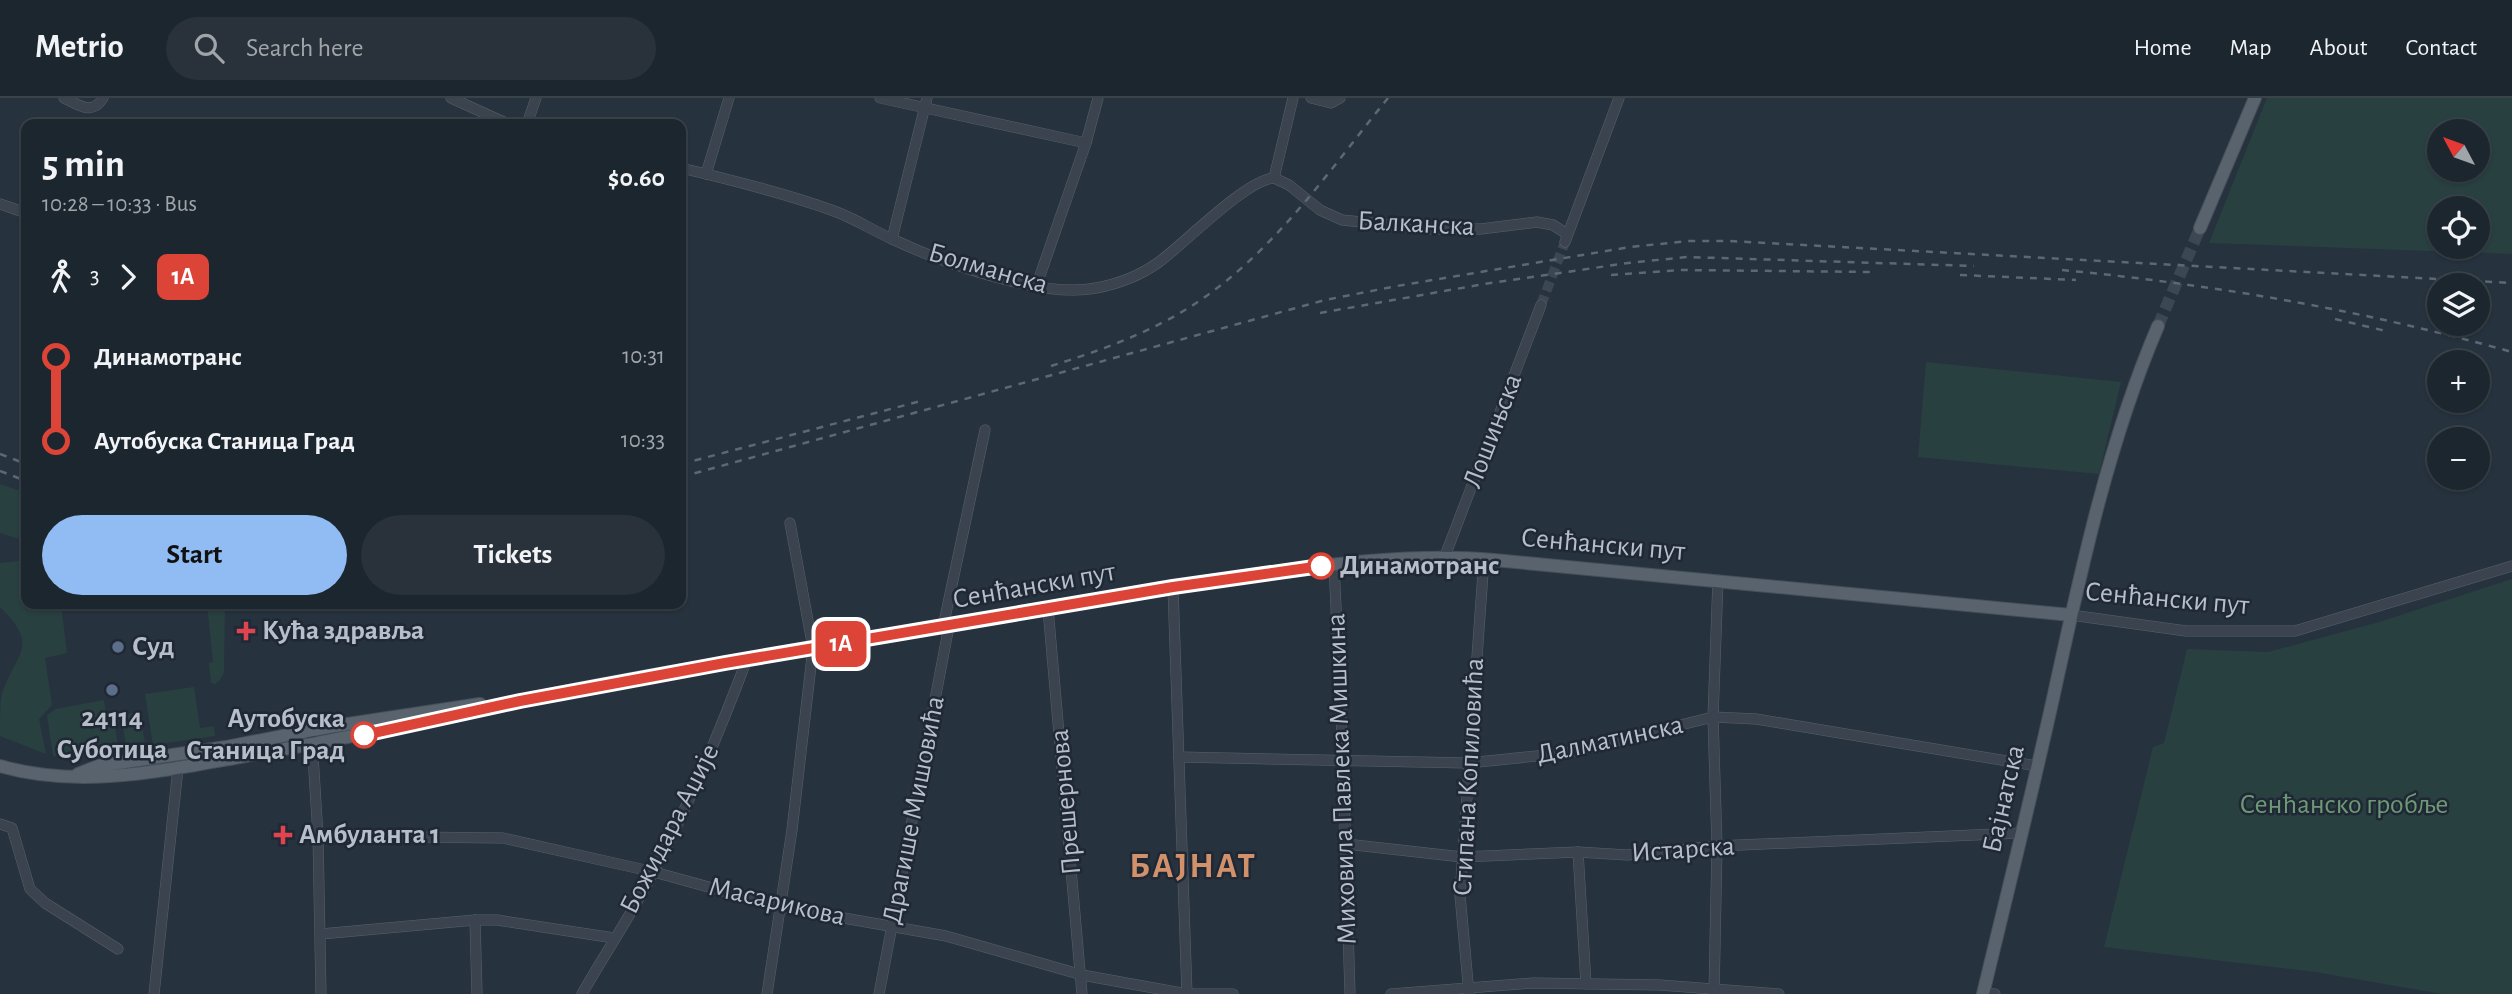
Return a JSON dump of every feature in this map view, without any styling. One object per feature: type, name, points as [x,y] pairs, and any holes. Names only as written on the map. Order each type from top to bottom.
[{"type":"main road","points":[[2200,228],[2255,98]]},
{"type":"main road","name":"Бајнатска","points":[[1987,994],[2020,833],[2102,492],[2139,373],[2158,326]]},
{"type":"main road","name":"Сенћански пут","points":[[74,775],[97,778],[178,768],[313,745],[520,701],[747,659],[1173,587],[1334,564],[1446,556],[2071,615]]},
{"type":"main road","name":"Сенћански пут","points":[[74,775],[98,766],[226,747],[312,730],[474,705],[520,701]]},
{"type":"main road","points":[[0,766],[44,775],[74,775]]},
{"type":"street","points":[[64,98],[88,109],[96,107],[103,98]]},
{"type":"street","points":[[451,98],[497,119]]},
{"type":"street","points":[[529,119],[536,98]]},
{"type":"street","points":[[706,174],[729,98]]},
{"type":"street","points":[[880,98],[925,103],[1086,143]]},
{"type":"street","points":[[1036,287],[1086,143],[1098,98]]},
{"type":"street","points":[[1274,178],[1293,98]]},
{"type":"street","points":[[1311,98],[1338,100]]},
{"type":"street","name":"Балканска","points":[[1274,178],[1289,185],[1320,210],[1342,220],[1427,229],[1481,229],[1537,222],[1553,225],[1566,238],[1616,99]]},
{"type":"street","points":[[892,239],[925,103]]},
{"type":"street","name":"Болманска","points":[[686,169],[837,212],[892,239],[965,267],[1036,287],[1074,291],[1122,281],[1157,263],[1257,183],[1266,178],[1274,178]]},
{"type":"street","points":[[0,204],[21,211]]},
{"type":"street","name":"Лошињска","points":[[1446,556],[1541,305]]},
{"type":"street","name":"Драгише Мишовића","points":[[879,994],[946,626],[985,430]]},
{"type":"street","points":[[767,994],[781,907],[813,648],[790,523]]},
{"type":"street","name":"Стипана Копиловића","points":[[1469,991],[1460,895],[1484,559]]},
{"type":"street","name":"Миховила Павлека Мишкина","points":[[1334,564],[1350,994]]},
{"type":"street","name":"Сенћански пут","points":[[2071,615],[2186,631],[2295,631],[2512,566]]},
{"type":"street","points":[[1714,992],[1717,846],[1713,717],[1717,580]]},
{"type":"street","points":[[1173,587],[1187,994]]},
{"type":"street","name":"Прешернова","points":[[1048,609],[1082,994]]},
{"type":"street","name":"Божидара Аџије","points":[[582,994],[654,872],[710,755],[747,659]]},
{"type":"street","name":"Далматинска","points":[[1179,757],[1468,762],[1567,753],[1713,717],[1756,719],[2037,766]]},
{"type":"street","points":[[312,730],[318,836],[321,994]]},
{"type":"street","points":[[154,994],[178,768]]},
{"type":"street","points":[[0,824],[12,828],[30,889],[46,903],[118,949]]},
{"type":"street","name":"Истарска","points":[[1346,844],[1462,857],[1577,852],[1627,855],[1717,846],[2020,833]]},
{"type":"street","name":"Масарикова","points":[[318,836],[503,838],[654,872],[781,907],[946,936],[1082,975],[1187,994],[1233,994]]},
{"type":"street","points":[[1577,852],[1586,984]]},
{"type":"street","points":[[475,920],[477,994]]},
{"type":"street","points":[[321,934],[497,920],[614,937]]},
{"type":"street","points":[[1391,994],[1469,991],[1533,983],[1660,985],[1714,992],[1779,994]]},
{"type":"green space","points":[[2267,98],[2512,98],[2512,254],[2490,253],[2490,196],[2427,196],[2427,251],[2209,243]]},
{"type":"green space","points":[[1926,362],[2121,382],[2099,474],[1918,457]]},
{"type":"green space","points":[[0,484],[21,491],[21,539],[0,533]]},
{"type":"green space","points":[[21,561],[21,609],[62,609],[67,653],[45,658],[52,705],[39,719],[46,754],[0,736],[1,698],[21,652],[22,643],[13,621],[0,607],[0,563]]},
{"type":"green space","name":"Сенћанско гробље","points":[[2512,579],[2512,994],[2442,994],[2315,972],[2104,947],[2153,747],[2164,743],[2187,649],[2268,652],[2379,622]]},
{"type":"green space","points":[[208,609],[225,609],[224,672],[215,684],[211,683],[209,663],[213,662]]},
{"type":"green space","points":[[194,687],[200,728],[214,726],[215,736],[153,745],[145,694]]},
{"type":"green space","points":[[104,700],[107,720],[114,720],[119,751],[76,757],[53,756],[47,715],[56,709]]},
{"type":"green space","points":[[139,712],[146,747],[127,751],[121,715]]},
{"type":"tunnel","points":[[2158,326],[2200,228]]},
{"type":"tunnel","points":[[1541,305],[1565,242]]},
{"type":"railway","points":[[1051,366],[1150,329],[1187,309],[1232,276],[1257,254],[1303,204],[1388,98]]},
{"type":"railway","points":[[686,476],[1325,300],[1630,247],[1689,241],[1729,241],[2512,283]]},
{"type":"railway","points":[[1320,313],[1484,284],[1687,257],[1974,266]]},
{"type":"railway","points":[[1611,275],[1682,270],[1873,272]]},
{"type":"railway","points":[[2062,270],[2177,283],[2289,301],[2400,324],[2512,352]]},
{"type":"railway","points":[[1960,275],[2076,280]]},
{"type":"railway","points":[[2335,319],[2386,331]]},
{"type":"railway","points":[[686,463],[921,401]]},
{"type":"railway","points":[[0,454],[21,462]]},
{"type":"railway","points":[[0,471],[21,479]]},
{"type":"bus line","name":"1A","points":[[364,735],[520,701],[725,663],[1173,587],[1321,566]]},
{"type":"place","name":"Динамотранс","points":[[1321,566]]},
{"type":"place","name":"Кућа здравља","points":[[246,631]]},
{"type":"place","name":"Суд","points":[[118,647]]},
{"type":"place","name":"24114 Суботица","points":[[112,690]]},
{"type":"place","name":"Аутобуска Станица Град","points":[[364,735]]},
{"type":"place","name":"Амбуланта 1","points":[[283,835]]},
{"type":"district","name":"БАЈНАТ","points":[[1193,866]]}]
